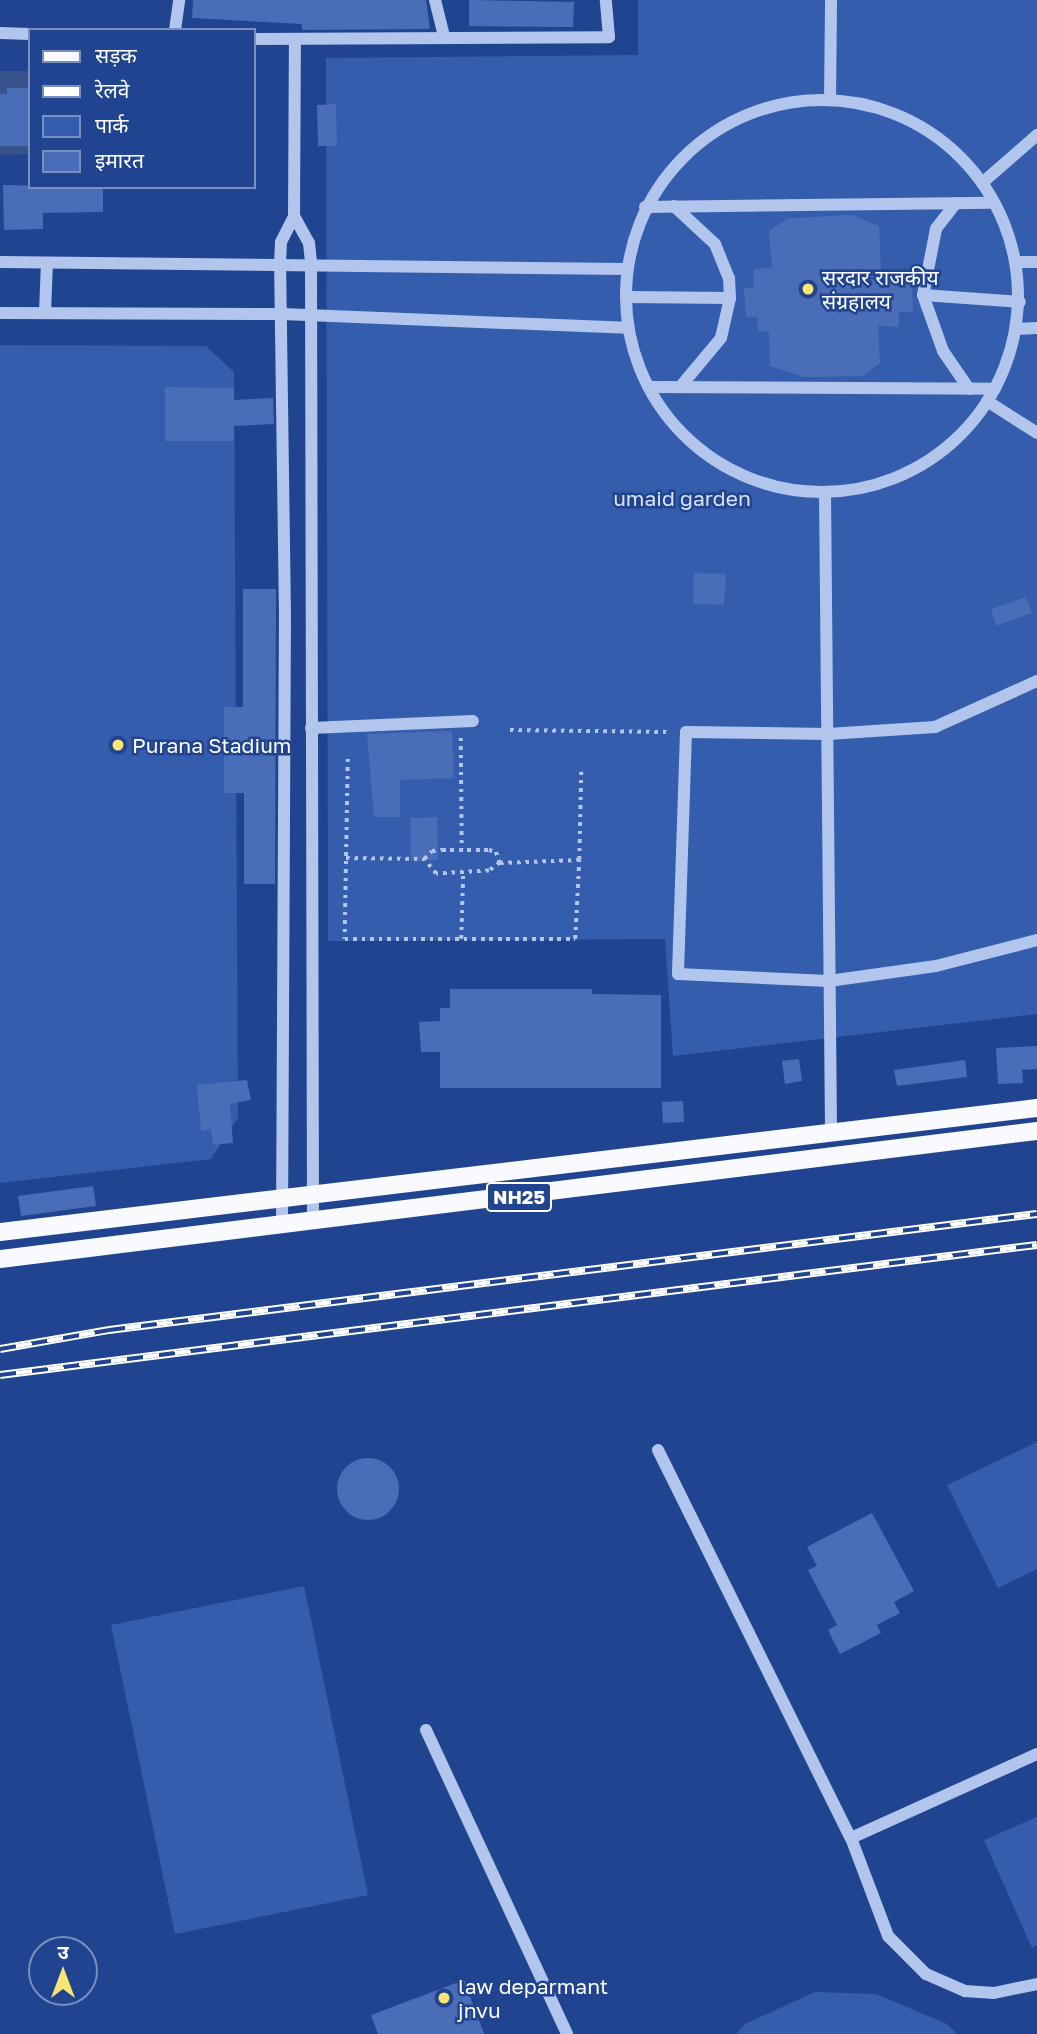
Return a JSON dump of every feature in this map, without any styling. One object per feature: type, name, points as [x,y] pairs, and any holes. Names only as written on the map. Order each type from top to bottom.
[{"type":"main road","name":"NH25","points":[[0,1232],[311,1198],[1037,1108]]},
{"type":"main road","name":"NH25","points":[[0,1259],[1037,1131]]},
{"type":"street","points":[[175,28],[178,0]]},
{"type":"street","points":[[435,0],[444,37]]},
{"type":"street","points":[[256,39],[609,37],[606,0]]},
{"type":"street","points":[[830,100],[831,0]]},
{"type":"street","points":[[0,33],[28,34]]},
{"type":"street","points":[[282,1226],[280,262],[281,242],[294,216],[295,40]]},
{"type":"street","points":[[830,100],[885,110],[951,147],[982,183],[1007,228],[1016,262],[1020,302],[1011,353],[995,389],[961,437],[924,465],[890,481],[825,492],[764,485],[714,461],[674,427],[649,387],[626,328],[626,296],[627,269],[645,207],[687,152],[719,128],[780,104],[830,100]]},
{"type":"street","points":[[982,183],[1037,135]]},
{"type":"street","points":[[645,207],[993,202]]},
{"type":"street","points":[[956,203],[936,229],[923,295],[943,351],[969,389]]},
{"type":"street","points":[[674,206],[715,244],[729,278],[730,298],[721,338],[680,387]]},
{"type":"street","points":[[294,216],[309,243],[311,262],[313,1222]]},
{"type":"street","points":[[0,262],[311,262],[627,269]]},
{"type":"street","points":[[1016,262],[1037,262]]},
{"type":"street","points":[[45,312],[47,263]]},
{"type":"street","points":[[923,295],[1020,302]]},
{"type":"street","points":[[626,296],[730,298]]},
{"type":"street","points":[[0,313],[282,314],[311,318],[626,328]]},
{"type":"street","points":[[1016,329],[1037,328]]},
{"type":"street","points":[[649,387],[995,389]]},
{"type":"street","points":[[987,401],[1037,433]]},
{"type":"street","points":[[825,492],[831,1132]]},
{"type":"street","points":[[1037,681],[935,727],[828,734],[686,732],[678,974],[829,981],[936,966],[1037,940]]},
{"type":"street","points":[[311,728],[467,722]]},
{"type":"street","points":[[658,1451],[851,1838],[888,1936],[926,1974],[965,1991],[994,1993],[1037,1984]]},
{"type":"street","points":[[426,1730],[566,2034]]},
{"type":"street","points":[[851,1838],[1037,1754]]},
{"type":"path","points":[[462,850],[467,722]]},
{"type":"path","points":[[510,730],[686,732]]},
{"type":"path","points":[[348,759],[345,939],[575,939],[580,772]]},
{"type":"path","points":[[346,858],[424,859],[432,851],[489,850],[496,852],[500,863],[496,870],[436,874],[424,859]]},
{"type":"path","points":[[500,863],[579,860]]},
{"type":"path","points":[[461,939],[463,872]]},
{"type":"green space","name":"umaid garden","points":[[638,0],[1037,0],[1037,1014],[673,1056],[665,939],[328,941],[326,58],[638,55]]},
{"type":"green space","name":"Purana Stadium","points":[[0,345],[206,346],[234,372],[238,1118],[211,1159],[0,1183]]},
{"type":"green space","points":[[1037,1442],[1037,1569],[998,1588],[947,1485]]},
{"type":"green space","points":[[304,1586],[368,1895],[175,1934],[111,1625]]},
{"type":"green space","points":[[1037,1817],[1037,1945],[1032,1948],[984,1840]]},
{"type":"green space","points":[[815,1992],[876,1994],[947,2024],[957,2034],[736,2034],[745,2024]]},
{"type":"shaded area","points":[[0,71],[28,71],[28,154],[0,155]]},
{"type":"building","points":[[193,0],[426,0],[430,29],[302,30],[302,24],[192,18]]},
{"type":"building","points":[[469,0],[574,2],[573,27],[469,26]]},
{"type":"building","points":[[7,88],[28,88],[28,146],[0,146],[0,94],[7,94]]},
{"type":"building","points":[[336,104],[337,146],[318,146],[317,105]]},
{"type":"building","points":[[3,185],[28,186],[28,189],[103,189],[103,212],[43,213],[43,229],[4,230]]},
{"type":"building","points":[[852,215],[879,226],[881,269],[897,269],[897,283],[912,283],[913,312],[899,312],[899,327],[878,326],[880,363],[863,376],[804,377],[770,366],[769,332],[758,331],[757,317],[746,317],[744,288],[754,288],[754,269],[772,268],[769,231],[788,218]]},
{"type":"building","points":[[165,387],[234,388],[234,400],[273,398],[274,424],[234,426],[234,441],[165,441]]},
{"type":"building","points":[[694,573],[726,574],[724,605],[693,604]]},
{"type":"building","points":[[243,589],[276,589],[275,884],[244,884],[244,793],[224,793],[224,707],[243,707]]},
{"type":"building","points":[[1026,597],[1032,613],[996,626],[991,609]]},
{"type":"building","points":[[452,731],[454,778],[400,780],[400,817],[374,817],[367,734]]},
{"type":"building","points":[[437,817],[438,860],[411,861],[410,818]]},
{"type":"building","points":[[450,989],[592,989],[592,994],[661,995],[661,1088],[440,1088],[440,1052],[421,1052],[419,1022],[440,1021],[440,1008],[450,1008]]},
{"type":"building","points":[[1037,1046],[1037,1069],[1022,1070],[1023,1083],[998,1084],[996,1048]]},
{"type":"building","points":[[799,1059],[802,1081],[785,1084],[782,1061]]},
{"type":"building","points":[[965,1060],[967,1077],[897,1086],[894,1070]]},
{"type":"building","points":[[247,1080],[251,1100],[230,1104],[233,1143],[213,1145],[211,1129],[201,1131],[197,1085]]},
{"type":"building","points":[[683,1101],[684,1122],[663,1123],[662,1102]]},
{"type":"building","points":[[93,1186],[96,1206],[21,1216],[18,1196]]},
{"type":"building","points":[[362,1458],[374,1458],[390,1467],[397,1477],[397,1501],[390,1511],[374,1520],[362,1520],[351,1515],[342,1506],[337,1495],[337,1483],[342,1472],[351,1463]]},
{"type":"building","points":[[872,1513],[914,1591],[894,1602],[900,1613],[877,1625],[881,1633],[840,1654],[828,1630],[837,1625],[808,1570],[817,1566],[807,1547]]},
{"type":"building","name":"law deparmant jnvu","points":[[464,1980],[484,2034],[378,2034],[371,2015]]},
{"type":"railway","points":[[0,1349],[109,1330],[1037,1214]]},
{"type":"railway","points":[[0,1375],[1037,1245]]},
{"type":"place","name":"सरदार राजकीय संग्रहालय","points":[[808,289]]},
{"type":"place","name":"Purana Stadium","points":[[118,745]]},
{"type":"place","name":"law deparmant jnvu","points":[[444,1998]]}]
